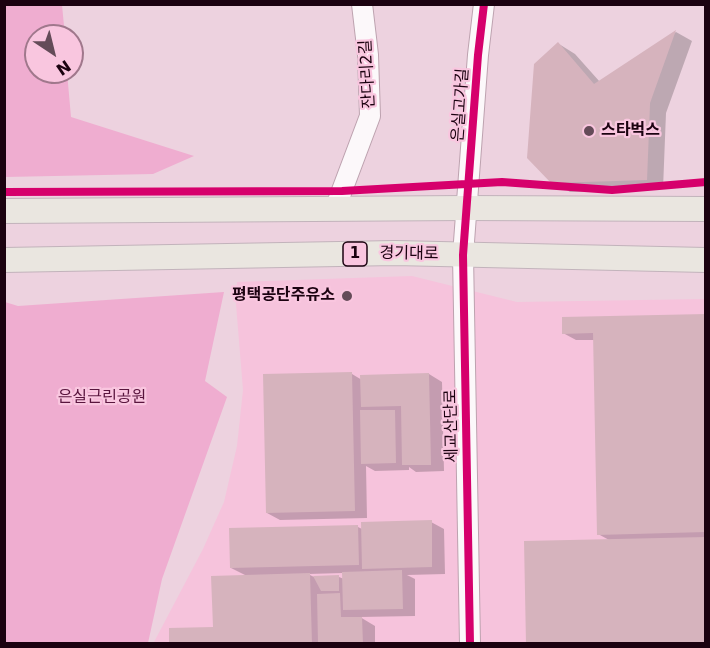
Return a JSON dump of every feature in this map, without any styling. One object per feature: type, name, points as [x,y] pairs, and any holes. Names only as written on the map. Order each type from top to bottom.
[{"type":"main road","points":[[4,211],[705,209]]},
{"type":"main road","name":"경기대로","points":[[4,260],[395,253],[705,260]]},
{"type":"street","name":"잔다리2길","points":[[335,209],[370,116],[368,55],[362,4]]},
{"type":"street","name":"은실고가길","points":[[466,208],[484,4]]},
{"type":"street","name":"세교산단로","points":[[466,208],[463,255],[470,644]]},
{"type":"shaded area","points":[[412,276],[517,302],[705,299],[705,643],[153,644],[203,549],[224,502],[237,446],[243,390],[236,304],[237,282]]},
{"type":"green space","points":[[4,5],[62,5],[64,24],[24,24],[24,84],[68,84],[71,117],[194,156],[153,174],[5,177]]},
{"type":"green space","name":"은실근린공원","points":[[224,292],[205,381],[227,397],[162,579],[148,643],[5,643],[5,302],[18,306]]},
{"type":"building","name":"스타벅스","points":[[676,30],[650,103],[647,180],[551,183],[527,158],[534,64],[558,42],[594,84]]},
{"type":"building","points":[[706,314],[706,532],[597,535],[593,333],[562,334],[562,317]]},
{"type":"building","points":[[352,372],[355,511],[266,513],[263,374]]},
{"type":"building","points":[[429,373],[431,465],[402,465],[401,406],[361,407],[360,375]]},
{"type":"building","points":[[360,410],[395,410],[396,463],[361,464]]},
{"type":"building","points":[[432,520],[432,567],[362,569],[361,522]]},
{"type":"building","points":[[358,525],[359,565],[230,568],[229,528]]},
{"type":"building","points":[[706,537],[706,644],[526,644],[524,541]]},
{"type":"building","points":[[402,570],[403,609],[343,610],[342,572]]},
{"type":"building","points":[[310,573],[312,644],[169,644],[169,628],[213,627],[211,576]]},
{"type":"building","points":[[339,575],[339,591],[321,591],[313,576]]},
{"type":"building","points":[[340,593],[341,617],[362,617],[363,644],[318,644],[317,594]]},
{"type":"cycle path","points":[[470,644],[463,255],[484,4]]},
{"type":"cycle path","points":[[4,192],[342,191],[502,182],[612,190],[706,182]]},
{"type":"place","name":"스타벅스","points":[[589,131]]},
{"type":"place","name":"평택공단주유소","points":[[347,296]]}]
